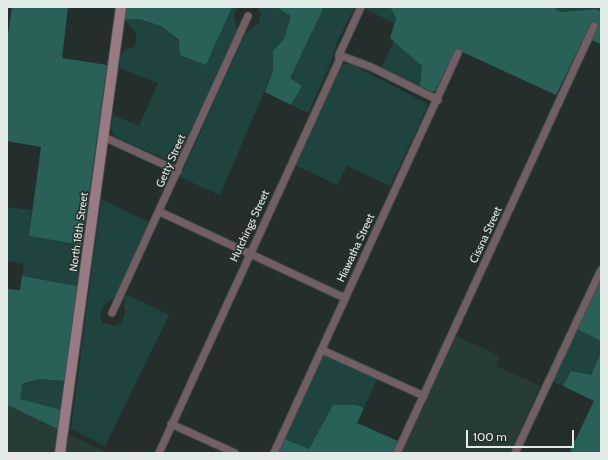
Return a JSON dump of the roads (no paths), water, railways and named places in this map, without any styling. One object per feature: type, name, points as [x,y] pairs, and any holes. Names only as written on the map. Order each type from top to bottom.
[{"type":"main road","name":"North 18th Street","points":[[60,453],[104,138],[120,9]]},
{"type":"street","name":"Hutchings Street","points":[[158,453],[339,61],[339,56],[361,7]]},
{"type":"street","name":"Getty Street","points":[[112,313],[160,212],[248,16]]},
{"type":"street","name":"Cissna Street","points":[[397,453],[594,26]]},
{"type":"street","name":"Hiawatha Street","points":[[274,453],[438,100],[458,53]]},
{"type":"street","points":[[339,56],[371,67],[438,100]]},
{"type":"street","points":[[104,138],[178,171]]},
{"type":"street","points":[[160,212],[345,298]]},
{"type":"street","points":[[515,453],[601,270]]},
{"type":"street","points":[[322,350],[424,396]]},
{"type":"street","points":[[172,424],[235,453]]}]
